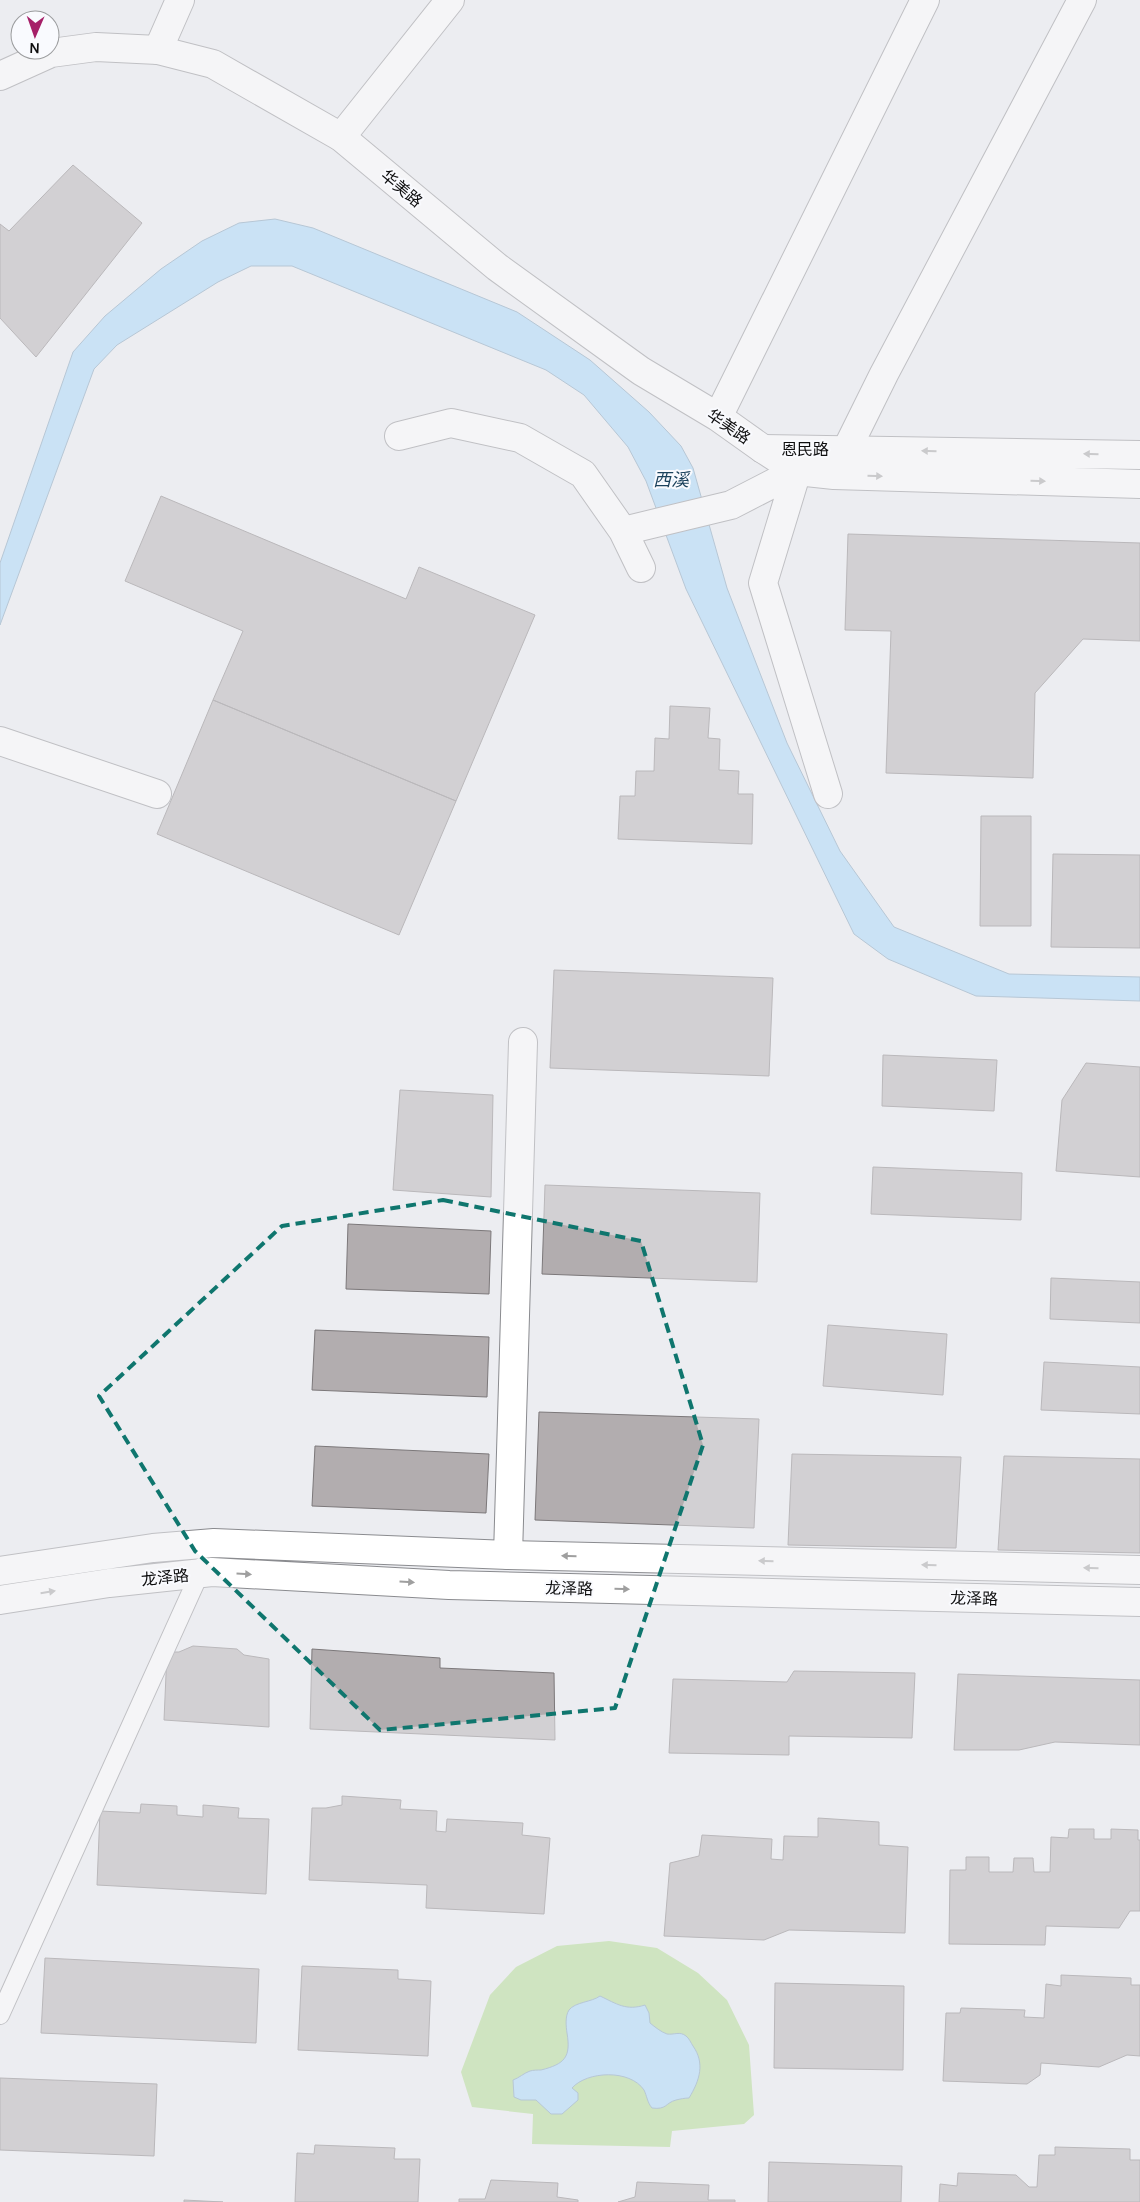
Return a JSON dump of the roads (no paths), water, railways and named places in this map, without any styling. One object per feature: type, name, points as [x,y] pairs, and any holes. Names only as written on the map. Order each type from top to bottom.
[{"type":"street","points":[[158,50],[180,0]]},
{"type":"street","points":[[718,417],[925,0]]},
{"type":"street","points":[[834,475],[884,374],[1082,0]]},
{"type":"street","points":[[340,137],[444,2]]},
{"type":"street","name":"华美路","points":[[0,76],[51,53],[96,47],[158,50],[213,64],[340,137],[497,267],[641,371],[718,417],[764,449]]},
{"type":"street","points":[[399,436],[451,423],[520,438],[583,474],[623,531],[640,568]]},
{"type":"street","name":"恩民路","points":[[764,449],[1140,455]]},
{"type":"street","name":"恩民路","points":[[764,449],[797,471],[834,475],[1140,484]]},
{"type":"street","points":[[623,531],[730,505],[797,471]]},
{"type":"street","points":[[797,471],[764,583],[828,794]]},
{"type":"street","points":[[0,740],[157,794]]},
{"type":"street","points":[[508,1555],[523,1042]]},
{"type":"street","name":"龙泽路","points":[[0,1571],[153,1548],[214,1543],[508,1555],[1140,1570]]},
{"type":"street","name":"龙泽路","points":[[0,1600],[109,1583],[212,1572],[448,1584],[1140,1602]]},
{"type":"lane","points":[[0,2014],[214,1543]]},
{"type":"water","name":"西溪","points":[[275,219],[313,228],[517,312],[590,360],[649,412],[681,446],[693,468],[727,588],[787,743],[840,851],[894,927],[1009,974],[1140,977],[1140,1001],[976,996],[888,959],[854,934],[686,589],[646,481],[628,447],[584,395],[546,370],[292,266],[251,266],[218,282],[117,345],[94,369],[0,625],[0,563],[73,352],[105,316],[161,269],[202,241],[239,223]]},
{"type":"water","points":[[600,1996],[627,2007],[645,2005],[649,2013],[650,2023],[660,2031],[667,2034],[681,2034],[688,2038],[697,2052],[700,2065],[696,2085],[689,2098],[672,2101],[661,2108],[652,2108],[644,2090],[638,2083],[629,2078],[608,2075],[588,2078],[579,2082],[572,2088],[578,2093],[578,2100],[562,2114],[551,2114],[536,2100],[521,2100],[514,2097],[513,2080],[530,2071],[556,2065],[567,2054],[566,2021],[569,2010],[575,2005]]}]
